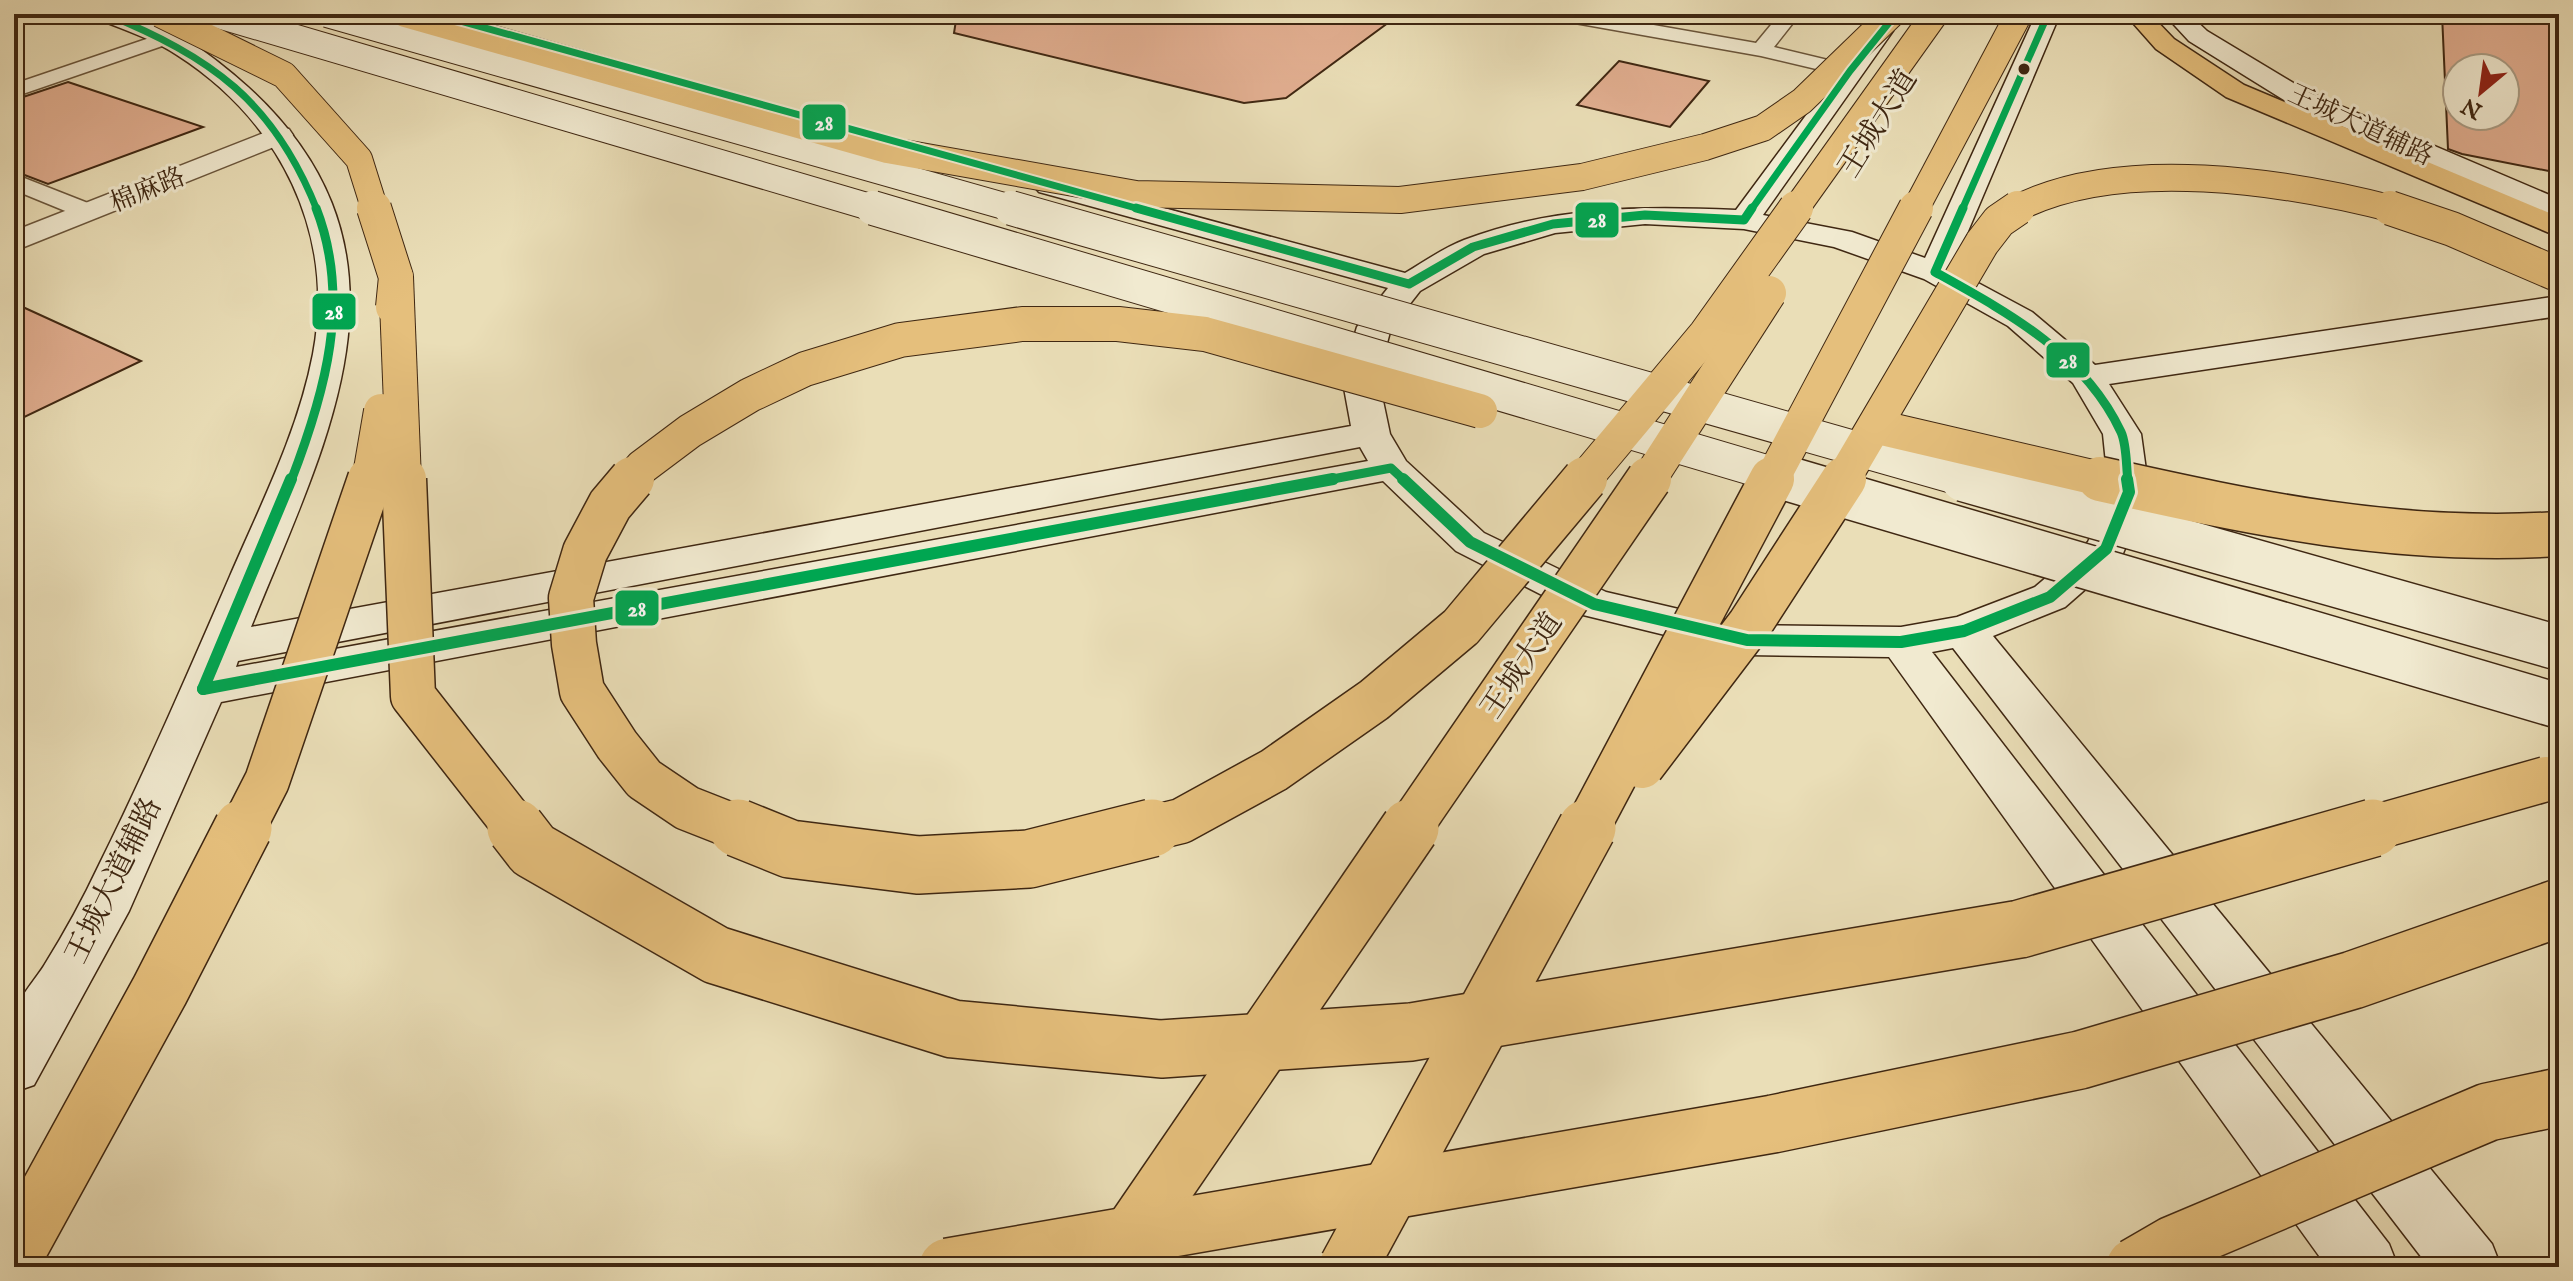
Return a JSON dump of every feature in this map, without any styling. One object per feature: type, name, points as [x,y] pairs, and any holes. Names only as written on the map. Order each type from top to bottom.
[{"type":"highway","points":[[405,14],[887,150],[1136,194],[1400,200],[1582,177],[1705,147],[1763,128],[1802,101],[1894,14]]},
{"type":"highway","points":[[1480,411],[1205,334],[1118,324],[1022,324],[900,340],[850,354],[805,369],[750,395],[690,431],[642,467],[610,505],[585,552],[571,598],[574,644],[582,691],[617,745],[644,779],[687,808],[790,849],[918,865],[1029,859],[1181,821],[1274,770],[1374,700],[1461,627],[1706,334],[1935,14]]},
{"type":"highway","name":"王城大道","points":[[1109,1267],[1684,428],[1946,14]]},
{"type":"highway","points":[[1348,1267],[1572,856],[2019,14]]},
{"type":"highway","points":[[2137,14],[2165,44],[2235,91],[2352,149],[2559,241]]},
{"type":"highway","points":[[162,27],[284,75],[359,159],[396,277],[413,696],[533,850],[716,955],[953,1029],[1161,1049],[1411,1032],[2020,929],[2559,774]]},
{"type":"highway","points":[[2235,91],[2559,228]]},
{"type":"highway","points":[[1572,856],[1713,676],[1809,537],[1938,314],[1999,221],[2035,202],[2080,187],[2175,178],[2259,182],[2320,191],[2425,219],[2500,246],[2559,275]]},
{"type":"highway","points":[[14,1256],[160,990],[267,781],[374,467],[396,277]]},
{"type":"highway","points":[[1886,429],[2254,515],[2385,533],[2515,538],[2559,534]]},
{"type":"highway","points":[[948,1267],[1773,1124],[2080,1060],[2353,980],[2559,908]]},
{"type":"highway","points":[[2135,1267],[2173,1245],[2488,1112],[2559,1097]]},
{"type":"main road","name":"王城大道辅路","points":[[14,1066],[102,912],[213,668],[318,402],[333,333],[335,278],[329,243],[310,191],[279,135],[232,86],[162,27],[106,14]]},
{"type":"main road","points":[[215,14],[2559,706]]},
{"type":"main road","points":[[327,14],[2559,648]]},
{"type":"main road","points":[[435,14],[1409,284]]},
{"type":"main road","points":[[1744,220],[1894,14]]},
{"type":"main road","points":[[1935,272],[2048,14]]},
{"type":"main road","name":"王城大道辅路","points":[[2176,14],[2198,36],[2301,99],[2559,210]]},
{"type":"main road","name":"棉麻路","points":[[14,242],[279,135]]},
{"type":"main road","points":[[988,201],[1886,429]]},
{"type":"main road","points":[[1645,215],[1744,220],[1841,239],[1935,272],[2020,319],[2087,377],[2122,434],[2129,492],[2106,549],[2050,597],[1964,631],[1901,642],[1747,640],[1594,604],[1470,542],[1381,451],[1360,377],[1374,327],[1409,284],[1473,247],[1553,224],[1645,215]]},
{"type":"main road","points":[[2087,377],[2559,306]]},
{"type":"main road","points":[[1480,411],[2462,678]]},
{"type":"main road","points":[[213,668],[1381,451]]},
{"type":"main road","points":[[1964,631],[2469,1267]]},
{"type":"main road","points":[[1901,642],[2366,1267]]},
{"type":"lane","points":[[1558,14],[1761,50],[1850,71]]},
{"type":"lane","points":[[1761,50],[1789,14]]},
{"type":"lane","points":[[14,91],[162,27]]},
{"type":"lane","points":[[14,181],[89,212]]},
{"type":"building","points":[[957,14],[1400,14],[1286,98],[1244,103],[954,33]]},
{"type":"building","points":[[2442,14],[2559,14],[2559,173],[2448,149],[2447,132],[2521,132],[2521,52],[2444,52]]},
{"type":"building","points":[[1619,61],[1709,81],[1670,127],[1577,105]]},
{"type":"building","points":[[68,82],[203,127],[48,184],[14,171],[14,100]]},
{"type":"building","points":[[14,303],[141,361],[14,422]]},
{"type":"transit line","name":"28","points":[[106,14],[184,49],[242,94],[267,122],[307,185],[321,220],[330,256],[334,324],[330,356],[314,418],[203,689]]},
{"type":"transit line","name":"28","points":[[435,14],[1409,284],[1473,247],[1553,224],[1645,215],[1744,220],[1850,71],[1896,14]]},
{"type":"transit line","name":"28","points":[[203,689],[1391,468],[1470,542],[1594,604],[1747,640],[1901,642],[1964,631],[2050,597],[2106,549],[2129,492],[2122,434],[2087,377],[2020,319],[1935,272],[2048,14]]}]
